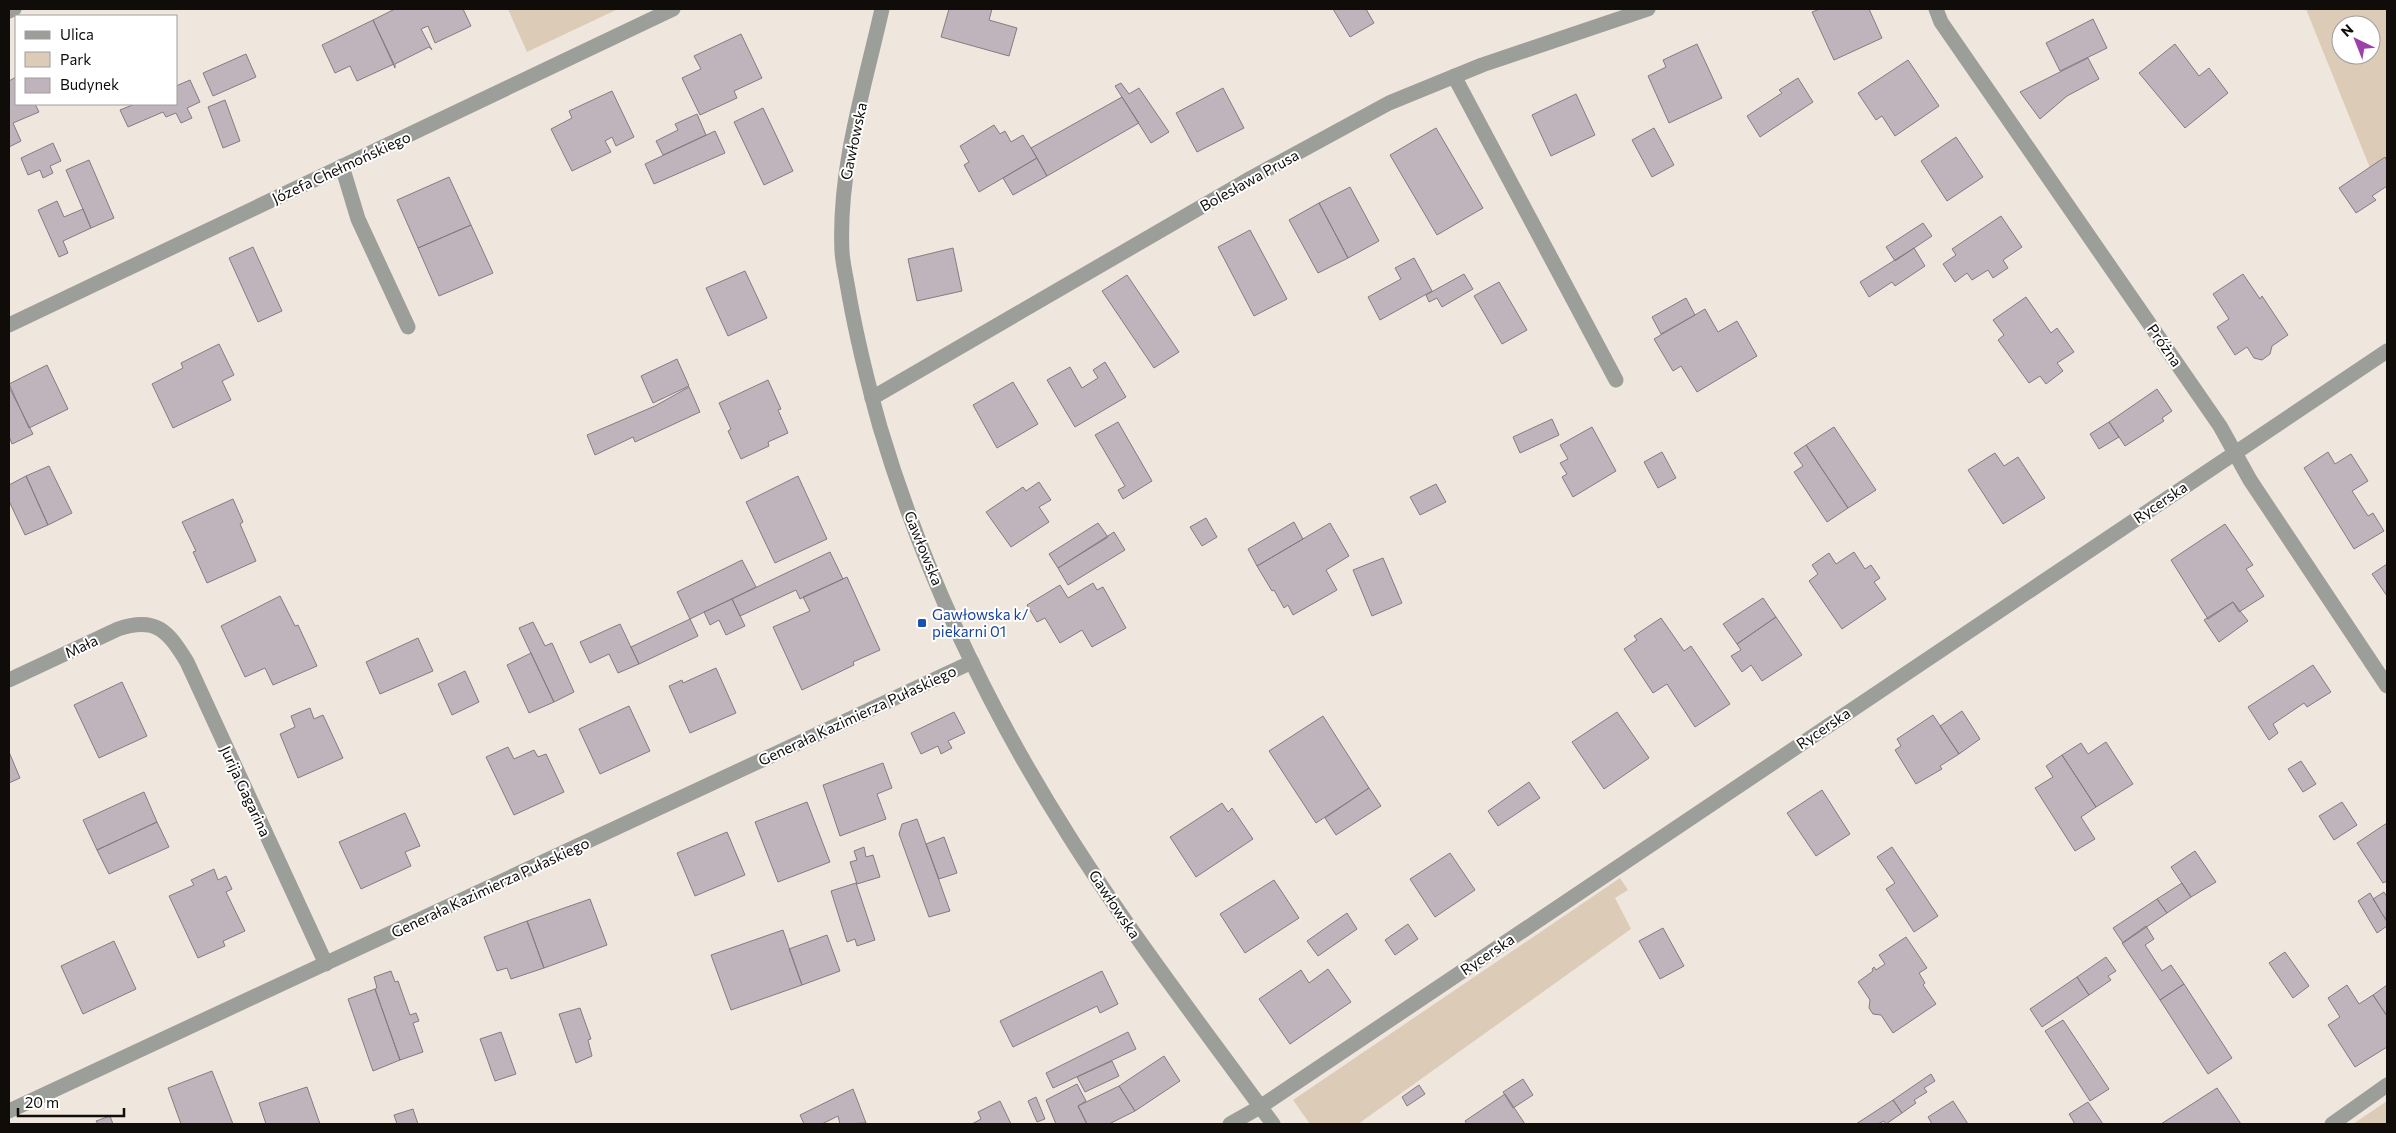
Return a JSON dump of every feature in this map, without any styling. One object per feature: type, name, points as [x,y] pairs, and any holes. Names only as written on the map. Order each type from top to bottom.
[{"type":"street","points":[[9,11],[14,9]]},
{"type":"street","name":"Józefa Chełmońskiego","points":[[9,325],[673,9]]},
{"type":"street","name":"Gawłowska","points":[[882,9],[848,153],[843,190],[842,254],[854,321],[872,398],[895,476],[935,580],[972,662],[1014,743],[1068,835],[1130,928],[1273,1124]]},
{"type":"street","name":"Bolesława Prusa","points":[[872,398],[1251,178],[1389,104],[1454,76],[1648,9]]},
{"type":"street","name":"Próżna","points":[[1936,9],[1941,22],[2220,426],[2250,480],[2387,686]]},
{"type":"street","points":[[1454,76],[1616,380]]},
{"type":"street","points":[[342,166],[358,219],[408,327]]},
{"type":"street","name":"Rycerska","points":[[1230,1124],[1260,1107],[2387,351]]},
{"type":"street","name":"Mała","points":[[9,680],[118,628],[134,623],[156,626]]},
{"type":"street","name":"Jurija Gagarina","points":[[156,626],[168,633],[187,662],[326,964]]},
{"type":"street","name":"Generała Kazimierza Pułaskiego","points":[[9,1111],[972,662]]},
{"type":"street","points":[[2332,1124],[2387,1086]]},
{"type":"green space","points":[[508,9],[618,9],[527,52]]},
{"type":"green space","points":[[2306,9],[2387,9],[2387,155],[2370,168]]},
{"type":"green space","points":[[1620,878],[1628,890],[1615,898],[1631,929],[1358,1124],[1310,1124],[1293,1100]]},
{"type":"green space","points":[[2387,1101],[2387,1124],[2353,1124]]},
{"type":"building","points":[[395,9],[463,9],[471,26],[435,43],[428,26],[421,29],[432,50],[429,47],[395,64],[395,68],[373,20]]},
{"type":"building","points":[[949,9],[992,9],[989,20],[1017,28],[1009,56],[941,37]]},
{"type":"building","points":[[1333,9],[1366,9],[1374,23],[1350,37]]},
{"type":"building","points":[[1820,9],[1869,9],[1882,38],[1834,60],[1812,12]]},
{"type":"building","points":[[2093,19],[2107,48],[2060,71],[2046,43]]},
{"type":"building","points":[[373,20],[394,64],[357,81],[350,66],[335,73],[322,45]]},
{"type":"building","points":[[741,34],[762,78],[734,91],[737,98],[700,115],[682,78],[701,69],[694,56]]},
{"type":"building","points":[[1697,44],[1722,98],[1669,123],[1648,76],[1666,67],[1663,60]]},
{"type":"building","points":[[2175,44],[2199,76],[2209,68],[2228,93],[2185,128],[2139,73]]},
{"type":"building","points":[[246,54],[256,77],[213,96],[203,73]]},
{"type":"building","points":[[2088,58],[2099,79],[2067,96],[2040,119],[2020,92]]},
{"type":"building","points":[[1908,60],[1939,106],[1895,136],[1882,116],[1876,120],[1858,93]]},
{"type":"building","points":[[15,78],[15,105],[36,105],[39,112],[13,123],[21,141],[9,147],[9,81]]},
{"type":"building","points":[[1798,78],[1813,102],[1760,137],[1747,116],[1782,93],[1779,90]]},
{"type":"building","points":[[190,80],[200,102],[187,108],[192,118],[181,123],[176,113],[166,117],[163,112],[128,127],[120,110],[132,105],[178,105],[178,85]]},
{"type":"building","points":[[1121,83],[1129,94],[1139,88],[1169,132],[1151,143],[1115,86]]},
{"type":"building","points":[[1223,88],[1244,128],[1197,152],[1176,113]]},
{"type":"building","points":[[612,91],[634,137],[616,146],[612,137],[605,141],[611,152],[572,171],[551,129],[572,118],[569,111]]},
{"type":"building","points":[[1576,94],[1595,135],[1551,156],[1532,115]]},
{"type":"building","points":[[1122,97],[1139,123],[1047,176],[1031,148]]},
{"type":"building","points":[[225,100],[240,141],[223,148],[208,107]]},
{"type":"building","points":[[763,108],[793,171],[764,185],[734,122]]},
{"type":"building","points":[[697,114],[706,135],[663,155],[656,141],[678,130],[675,124]]},
{"type":"building","points":[[994,125],[1000,134],[1005,131],[1011,142],[1023,135],[1037,158],[979,192],[964,165],[969,162],[960,146]]},
{"type":"building","points":[[1436,128],[1483,208],[1437,235],[1390,155]]},
{"type":"building","points":[[1654,128],[1674,165],[1652,177],[1632,140]]},
{"type":"building","points":[[715,131],[725,153],[654,184],[645,164]]},
{"type":"building","points":[[1956,137],[1983,177],[1947,201],[1921,161]]},
{"type":"building","points":[[53,143],[61,161],[50,166],[53,173],[43,178],[40,170],[28,175],[21,158]]},
{"type":"building","points":[[2385,157],[2387,161],[2387,186],[2372,196],[2376,200],[2356,213],[2339,188]]},
{"type":"building","points":[[1037,158],[1047,176],[1013,195],[1003,178]]},
{"type":"building","points":[[89,160],[114,218],[91,228],[66,170]]},
{"type":"building","points":[[449,177],[471,225],[418,248],[397,200]]},
{"type":"building","points":[[1350,187],[1379,241],[1348,258],[1319,203]]},
{"type":"building","points":[[57,201],[64,217],[83,209],[91,228],[63,241],[68,253],[59,257],[38,210]]},
{"type":"building","points":[[1319,203],[1348,258],[1318,273],[1289,220]]},
{"type":"building","points":[[2001,216],[2022,247],[2003,260],[2008,268],[1993,278],[1988,270],[1972,280],[1967,273],[1955,282],[1943,264],[1956,255],[1952,249]]},
{"type":"building","points":[[1923,223],[1932,236],[1895,261],[1886,247]]},
{"type":"building","points":[[471,225],[493,273],[439,296],[418,248]]},
{"type":"building","points":[[1250,230],[1287,299],[1254,316],[1218,247]]},
{"type":"building","points":[[253,247],[282,311],[258,322],[229,258]]},
{"type":"building","points":[[953,248],[962,291],[917,301],[908,259]]},
{"type":"building","points":[[1914,248],[1925,266],[1895,286],[1892,282],[1869,297],[1860,282]]},
{"type":"building","points":[[1414,258],[1432,291],[1380,320],[1368,297],[1401,279],[1395,268]]},
{"type":"building","points":[[745,271],[767,318],[728,336],[706,288]]},
{"type":"building","points":[[1464,274],[1473,289],[1442,307],[1437,298],[1429,302],[1426,295]]},
{"type":"building","points":[[2243,274],[2260,299],[2262,296],[2288,335],[2272,346],[2270,354],[2262,360],[2254,358],[2247,347],[2235,355],[2217,327],[2229,319],[2213,294]]},
{"type":"building","points":[[1127,275],[1179,352],[1154,368],[1102,291]]},
{"type":"building","points":[[1499,282],[1527,330],[1502,344],[1474,296]]},
{"type":"building","points":[[2026,297],[2051,333],[2057,328],[2074,352],[2057,363],[2063,371],[2046,384],[2040,376],[2029,383],[1998,340],[2004,335],[1993,320]]},
{"type":"building","points":[[1686,298],[1695,315],[1661,334],[1652,317]]},
{"type":"building","points":[[1705,309],[1718,332],[1737,321],[1757,356],[1697,392],[1681,366],[1673,371],[1654,339]]},
{"type":"building","points":[[219,344],[234,375],[222,381],[231,400],[173,428],[152,384],[183,368],[181,363]]},
{"type":"building","points":[[677,359],[689,386],[653,403],[641,376]]},
{"type":"building","points":[[1105,362],[1126,397],[1075,427],[1047,380],[1070,367],[1082,388],[1098,378],[1093,370]]},
{"type":"building","points":[[47,365],[68,409],[29,428],[9,384]]},
{"type":"building","points":[[768,380],[781,409],[778,410],[788,433],[768,442],[769,446],[741,459],[728,431],[731,429],[719,403]]},
{"type":"building","points":[[1013,382],[1038,424],[997,448],[973,405]]},
{"type":"building","points":[[9,387],[33,434],[12,444],[9,436]]},
{"type":"building","points":[[689,387],[700,412],[635,442],[633,437],[595,455],[587,435],[655,406]]},
{"type":"building","points":[[2157,389],[2172,411],[2162,418],[2164,421],[2125,446],[2109,422]]},
{"type":"building","points":[[1552,419],[1559,435],[1520,453],[1513,437]]},
{"type":"building","points":[[1118,422],[1152,481],[1123,499],[1118,490],[1125,486],[1095,435]]},
{"type":"building","points":[[2109,422],[2119,437],[2099,449],[2090,434]]},
{"type":"building","points":[[1592,427],[1616,471],[1573,497],[1562,477],[1567,474],[1560,463],[1568,459],[1560,445]]},
{"type":"building","points":[[1834,427],[1876,490],[1848,508],[1806,445]]},
{"type":"building","points":[[1806,445],[1848,508],[1827,522],[1794,472],[1803,466],[1794,453]]},
{"type":"building","points":[[1662,452],[1676,478],[1658,488],[1644,462]]},
{"type":"building","points":[[2328,452],[2335,464],[2351,454],[2368,481],[2352,491],[2368,516],[2373,513],[2384,531],[2354,549],[2304,468]]},
{"type":"building","points":[[1995,453],[2004,466],[2018,457],[2045,498],[2003,524],[1968,470]]},
{"type":"building","points":[[49,466],[72,513],[48,525],[26,476]]},
{"type":"building","points":[[26,476],[48,525],[25,535],[9,501],[9,485]]},
{"type":"building","points":[[798,476],[827,539],[775,563],[746,502]]},
{"type":"building","points":[[1039,482],[1051,500],[1039,507],[1049,522],[1011,547],[986,512],[1023,487],[1026,491]]},
{"type":"building","points":[[1436,484],[1446,502],[1420,515],[1410,497]]},
{"type":"building","points":[[233,499],[243,522],[240,524],[256,561],[207,583],[193,552],[196,551],[182,522]]},
{"type":"building","points":[[1206,518],[1217,537],[1202,546],[1190,527]]},
{"type":"building","points":[[1294,522],[1303,539],[1257,566],[1248,549]]},
{"type":"building","points":[[1098,523],[1108,537],[1058,568],[1049,554]]},
{"type":"building","points":[[1330,523],[1349,556],[1326,570],[1337,590],[1293,615],[1288,605],[1284,608],[1257,566]]},
{"type":"building","points":[[2225,524],[2253,565],[2246,569],[2264,596],[2239,612],[2233,602],[2208,619],[2171,560]]},
{"type":"building","points":[[1114,532],[1125,550],[1068,585],[1058,568]]},
{"type":"building","points":[[830,552],[843,579],[800,599],[796,590],[740,616],[732,599]]},
{"type":"building","points":[[1854,552],[1865,569],[1871,565],[1880,578],[1874,582],[1886,599],[1842,629],[1809,581],[1818,574],[1812,565],[1829,553],[1836,564]]},
{"type":"building","points":[[1383,558],[1402,603],[1372,616],[1353,570]]},
{"type":"building","points":[[742,560],[756,587],[690,619],[677,592]]},
{"type":"building","points":[[2387,564],[2387,596],[2372,574]]},
{"type":"building","points":[[847,577],[880,650],[853,662],[854,665],[802,690],[773,627],[810,611],[803,597]]},
{"type":"building","points":[[1093,583],[1097,590],[1103,587],[1126,628],[1092,647],[1082,630],[1060,643],[1045,618],[1037,622],[1027,605],[1060,585],[1068,598]]},
{"type":"building","points":[[280,596],[295,626],[298,625],[317,666],[273,685],[265,668],[245,677],[221,626]]},
{"type":"building","points":[[1763,598],[1776,617],[1737,644],[1723,624]]},
{"type":"building","points":[[732,599],[745,626],[726,635],[719,620],[710,625],[704,612]]},
{"type":"building","points":[[2233,602],[2248,621],[2219,642],[2204,620]]},
{"type":"building","points":[[1776,617],[1802,655],[1762,681],[1751,665],[1742,672],[1731,656],[1741,650],[1737,644]]},
{"type":"building","points":[[1661,618],[1684,651],[1691,646],[1730,704],[1695,727],[1667,684],[1653,693],[1624,649],[1637,640],[1634,636]]},
{"type":"building","points":[[690,619],[698,636],[639,664],[631,647]]},
{"type":"building","points":[[533,622],[545,646],[552,643],[574,692],[554,702],[519,628]]},
{"type":"building","points":[[620,624],[639,664],[618,673],[609,654],[590,663],[580,642]]},
{"type":"building","points":[[418,638],[433,671],[380,694],[366,662]]},
{"type":"building","points":[[531,653],[554,702],[529,713],[507,665]]},
{"type":"building","points":[[2313,665],[2331,692],[2307,707],[2304,703],[2273,724],[2278,733],[2269,740],[2248,707]]},
{"type":"building","points":[[716,668],[736,713],[690,733],[669,686],[682,680],[683,683]]},
{"type":"building","points":[[465,671],[479,702],[452,715],[438,684]]},
{"type":"building","points":[[122,682],[147,736],[99,758],[74,705]]},
{"type":"building","points":[[629,706],[650,751],[600,774],[579,729]]},
{"type":"building","points":[[310,708],[314,719],[323,715],[343,758],[298,778],[280,734],[295,727],[291,716]]},
{"type":"building","points":[[1962,711],[1980,739],[1959,754],[1940,726]]},
{"type":"building","points":[[954,712],[965,733],[948,741],[952,748],[941,754],[938,746],[921,754],[911,733]]},
{"type":"building","points":[[1617,712],[1649,758],[1604,789],[1572,742]]},
{"type":"building","points":[[1933,715],[1959,754],[1940,766],[1942,769],[1916,784],[1895,750],[1901,746],[1897,739]]},
{"type":"building","points":[[1323,716],[1369,788],[1316,823],[1269,751]]},
{"type":"building","points":[[2106,742],[2133,784],[2096,807],[2062,755],[2081,743],[2088,754]]},
{"type":"building","points":[[508,747],[514,759],[534,750],[538,757],[546,754],[564,792],[514,815],[486,757]]},
{"type":"building","points":[[9,752],[20,778],[9,783]]},
{"type":"building","points":[[2062,755],[2096,807],[2081,817],[2095,839],[2075,851],[2035,788],[2053,777],[2046,766]]},
{"type":"building","points":[[2301,761],[2316,784],[2303,792],[2288,769]]},
{"type":"building","points":[[883,763],[892,788],[877,794],[886,819],[840,836],[823,785]]},
{"type":"building","points":[[1529,782],[1540,798],[1498,826],[1488,811]]},
{"type":"building","points":[[1369,788],[1381,806],[1336,835],[1325,818]]},
{"type":"building","points":[[1822,790],[1850,834],[1816,856],[1787,813]]},
{"type":"building","points":[[144,792],[157,822],[97,850],[83,820]]},
{"type":"building","points":[[807,802],[830,862],[778,882],[755,822]]},
{"type":"building","points":[[2342,802],[2357,825],[2334,840],[2319,816]]},
{"type":"building","points":[[1222,803],[1228,812],[1232,808],[1253,839],[1196,877],[1170,837]]},
{"type":"building","points":[[405,813],[420,846],[405,852],[411,866],[361,889],[339,842]]},
{"type":"building","points":[[917,819],[950,911],[929,917],[899,834],[902,824]]},
{"type":"building","points":[[157,822],[169,847],[109,874],[97,850]]},
{"type":"building","points":[[2387,823],[2387,881],[2383,883],[2357,843]]},
{"type":"building","points":[[727,832],[745,875],[695,896],[677,853]]},
{"type":"building","points":[[944,837],[957,873],[939,879],[926,844]]},
{"type":"building","points":[[864,847],[866,857],[873,855],[880,877],[857,884],[850,862],[857,860],[854,851]]},
{"type":"building","points":[[1892,847],[1938,916],[1914,932],[1886,889],[1895,883],[1877,857]]},
{"type":"building","points":[[2195,851],[2216,882],[2191,897],[2171,867]]},
{"type":"building","points":[[1450,853],[1475,890],[1435,917],[1410,879]]},
{"type":"building","points":[[214,869],[218,880],[226,876],[232,889],[226,892],[245,931],[223,941],[225,946],[198,958],[169,896],[194,885],[191,880]]},
{"type":"building","points":[[1274,880],[1299,918],[1245,953],[1220,914]]},
{"type":"building","points":[[856,883],[875,940],[857,946],[855,939],[847,942],[831,891]]},
{"type":"building","points":[[2182,883],[2191,897],[2167,913],[2157,899]]},
{"type":"building","points":[[2384,892],[2387,897],[2386,920],[2373,899]]},
{"type":"building","points":[[2370,893],[2387,922],[2387,926],[2377,933],[2358,901]]},
{"type":"building","points":[[590,899],[607,945],[544,968],[527,921]]},
{"type":"building","points":[[2157,899],[2167,913],[2123,943],[2113,928]]},
{"type":"building","points":[[1347,913],[1357,929],[1318,956],[1307,941]]},
{"type":"building","points":[[527,921],[544,968],[511,979],[507,968],[497,971],[484,937]]},
{"type":"building","points":[[1408,924],[1418,939],[1395,955],[1385,940]]},
{"type":"building","points":[[2146,926],[2154,939],[2145,945],[2162,971],[2171,965],[2184,984],[2160,1000],[2122,943]]},
{"type":"building","points":[[1663,928],[1684,966],[1660,979],[1639,941]]},
{"type":"building","points":[[783,930],[802,985],[731,1010],[711,955]]},
{"type":"building","points":[[827,935],[840,971],[802,985],[789,949]]},
{"type":"building","points":[[1906,937],[1927,968],[1919,973],[1925,983],[1923,985],[1936,1004],[1893,1033],[1881,1015],[1873,1014],[1869,1008],[1870,1000],[1858,982],[1873,971],[1874,967],[1876,970],[1885,964],[1879,955]]},
{"type":"building","points":[[114,941],[136,989],[83,1014],[61,966]]},
{"type":"building","points":[[2285,952],[2309,986],[2293,998],[2269,963]]},
{"type":"building","points":[[2106,957],[2116,971],[2108,976],[2111,980],[2089,995],[2077,977]]},
{"type":"building","points":[[1328,969],[1351,1002],[1290,1044],[1259,999],[1301,970],[1309,983]]},
{"type":"building","points":[[391,971],[395,982],[398,981],[410,1015],[416,1013],[419,1021],[413,1023],[423,1052],[400,1060],[375,989],[377,988],[374,977]]},
{"type":"building","points":[[1102,971],[1118,1004],[1100,1013],[1097,1006],[1013,1047],[1000,1021]]},
{"type":"building","points":[[2077,977],[2089,995],[2042,1027],[2030,1009]]},
{"type":"building","points":[[2184,984],[2232,1058],[2208,1074],[2160,1000]]},
{"type":"building","points":[[2347,985],[2359,1004],[2373,995],[2387,1016],[2387,1047],[2355,1067],[2328,1025],[2340,1017],[2328,998]]},
{"type":"building","points":[[2387,985],[2387,1016],[2373,995]]},
{"type":"building","points":[[375,989],[400,1060],[373,1071],[348,999]]},
{"type":"building","points":[[580,1008],[591,1039],[588,1040],[592,1056],[576,1063],[559,1014]]},
{"type":"building","points":[[2063,1020],[2109,1089],[2090,1101],[2045,1031]]},
{"type":"building","points":[[501,1032],[516,1074],[495,1081],[480,1039]]},
{"type":"building","points":[[1128,1032],[1136,1049],[1053,1088],[1046,1073]]},
{"type":"building","points":[[1164,1056],[1180,1081],[1135,1111],[1119,1086]]},
{"type":"building","points":[[1112,1061],[1119,1076],[1085,1092],[1077,1077]]},
{"type":"building","points":[[212,1071],[233,1124],[181,1124],[168,1088]]},
{"type":"building","points":[[1931,1074],[1935,1081],[1924,1088],[1927,1092],[1914,1100],[1916,1103],[1902,1113],[1893,1100]]},
{"type":"building","points":[[1523,1079],[1533,1095],[1513,1108],[1503,1092]]},
{"type":"building","points":[[1077,1084],[1086,1101],[1078,1106],[1087,1124],[1056,1124],[1046,1100]]},
{"type":"building","points":[[1419,1085],[1425,1094],[1407,1106],[1402,1097]]},
{"type":"building","points":[[1119,1086],[1135,1111],[1109,1124],[1087,1124],[1078,1106]]},
{"type":"building","points":[[307,1087],[320,1124],[266,1124],[259,1103]]},
{"type":"building","points":[[2217,1088],[2241,1124],[2161,1124]]},
{"type":"building","points":[[853,1089],[866,1123],[840,1124],[838,1116],[822,1124],[804,1124],[800,1115]]},
{"type":"building","points":[[1505,1094],[1525,1124],[1467,1124],[1465,1121]]},
{"type":"building","points":[[1036,1097],[1045,1119],[1037,1122],[1028,1101]]},
{"type":"building","points":[[1893,1100],[1902,1113],[1886,1124],[1884,1121],[1878,1124],[1856,1124]]},
{"type":"building","points":[[1000,1101],[1011,1124],[972,1124],[981,1119],[978,1112]]},
{"type":"building","points":[[1953,1101],[1968,1124],[1932,1124],[1928,1117]]},
{"type":"building","points":[[2088,1102],[2103,1124],[2075,1124],[2069,1114]]},
{"type":"building","points":[[413,1109],[418,1124],[397,1124],[394,1115]]},
{"type":"building","points":[[110,1116],[113,1124],[98,1124],[96,1121]]},
{"type":"place","name":"Gawłowska k/ piekarni 01","points":[[922,623]]}]
